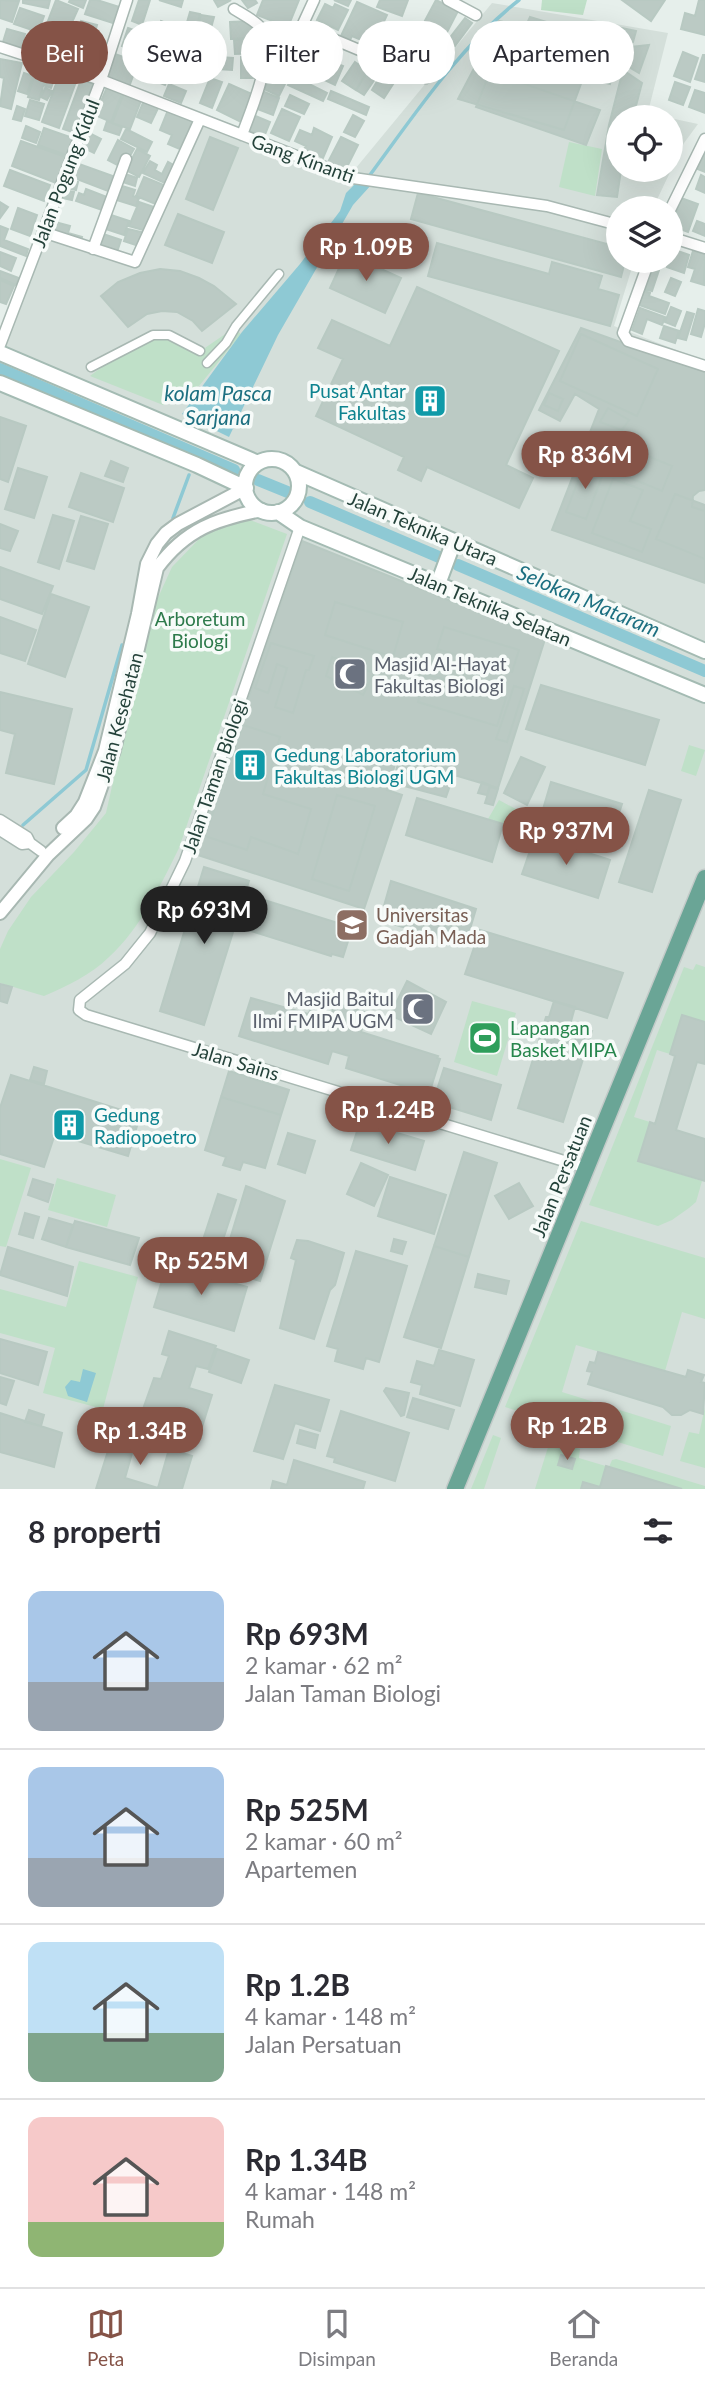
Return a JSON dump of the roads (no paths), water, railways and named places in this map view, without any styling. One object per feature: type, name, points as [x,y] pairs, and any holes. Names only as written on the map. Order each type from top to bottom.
[{"type":"main road","points":[[0,353],[251,475]]},
{"type":"main road","points":[[0,383],[197,465],[251,475],[274,459],[290,466],[296,472],[299,488],[293,503],[278,512],[262,510],[251,501],[251,475]]},
{"type":"main road","name":"Jalan Teknika Utara","points":[[296,472],[452,547],[705,651]]},
{"type":"main road","name":"Jalan Teknika Selatan","points":[[278,512],[300,527],[705,695]]},
{"type":"main road","points":[[438,584],[452,547]]},
{"type":"main road","name":"Jalan Persatuan","points":[[455,1489],[705,878]]},
{"type":"street","name":"Jalan Pogung Kidul","points":[[108,58],[127,0]]},
{"type":"street","points":[[314,0],[302,26],[357,49]]},
{"type":"street","points":[[448,0],[476,15]]},
{"type":"street","points":[[234,9],[260,26],[264,38],[264,71],[242,135]]},
{"type":"street","name":"Gang Kinanti","points":[[0,47],[21,54]]},
{"type":"street","name":"Gang Kinanti","points":[[108,83],[353,178],[547,206],[606,222]]},
{"type":"street","name":"Jalan Pogung Kidul","points":[[0,345],[99,84]]},
{"type":"street","points":[[43,232],[135,262],[200,119]]},
{"type":"street","points":[[677,196],[705,139]]},
{"type":"street","points":[[93,249],[126,159]]},
{"type":"street","points":[[683,241],[705,248]]},
{"type":"street","points":[[645,273],[623,333],[628,341],[705,366]]},
{"type":"street","points":[[206,363],[226,343],[236,326],[279,274]]},
{"type":"street","points":[[90,367],[153,335],[169,335],[200,351]]},
{"type":"street","name":"Jalan Kesehatan","points":[[0,913],[81,810],[105,751],[157,544],[166,533],[251,475]]},
{"type":"street","points":[[152,566],[190,534],[227,518],[262,510]]},
{"type":"street","name":"Jalan Taman Biologi","points":[[86,1016],[78,1008],[79,1002],[125,964],[150,933],[185,861],[300,527]]},
{"type":"street","points":[[3,827],[18,837],[22,844],[30,843],[45,853]]},
{"type":"street","name":"Jalan Kesehatan","points":[[0,900],[45,853]]},
{"type":"street","name":"Jalan Sains","points":[[86,1016],[587,1168]]},
{"type":"water","name":"kolam Pasca Sarjana","points":[[357,182],[372,184],[353,205],[278,335],[229,437],[182,414],[242,332],[300,264],[340,211],[346,193]]},
{"type":"water","points":[[83,1369],[96,1373],[87,1402],[68,1396],[65,1387],[71,1380],[80,1382]]},
{"type":"waterway","points":[[367,179],[456,61],[519,0]]},
{"type":"waterway","points":[[0,369],[234,470]]},
{"type":"waterway","points":[[173,518],[189,475]]},
{"type":"waterway","points":[[258,480],[290,493]]},
{"type":"waterway","name":"Selokan Mataram","points":[[310,502],[439,557]]},
{"type":"waterway","name":"Selokan Mataram","points":[[458,565],[705,671]]},
{"type":"waterway","points":[[23,825],[86,770],[122,645]]},
{"type":"place","name":"Pusat Antar Fakultas","points":[[430,401]]},
{"type":"place","name":"Masjid Al-Hayat Fakultas Biologi","points":[[350,674]]},
{"type":"place","name":"Gedung Laboratorium Fakultas Biologi UGM","points":[[250,765]]},
{"type":"place","name":"Universitas Gadjah Mada","points":[[352,925]]},
{"type":"place","name":"Masjid Baitul Ilmi FMIPA UGM","points":[[418,1009]]},
{"type":"place","name":"Lapangan Basket MIPA","points":[[485,1038]]},
{"type":"place","name":"Gedung Radiopoetro","points":[[69,1125]]},
{"type":"park label","name":"Arboretum Biologi","points":[[200,629]]}]
